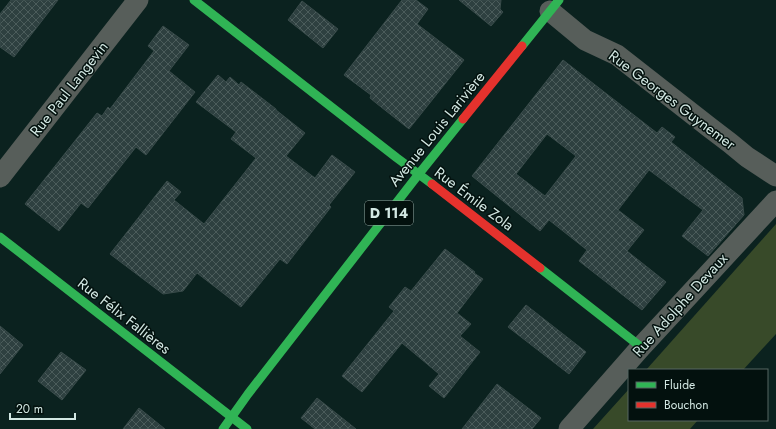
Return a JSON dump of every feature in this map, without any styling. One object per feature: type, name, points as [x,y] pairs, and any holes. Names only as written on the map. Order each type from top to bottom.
[{"type":"street","name":"Rue Émile Zola","points":[[194,0],[418,174],[445,193],[641,347]]},
{"type":"street","name":"Rue Paul Langevin","points":[[0,177],[128,4]]},
{"type":"street","name":"Avenue Louis Larivière","points":[[223,429],[248,394],[418,174],[554,5]]},
{"type":"street","name":"Rue Georges Guynemer","points":[[554,5],[585,40],[617,55],[747,157],[776,176]]},
{"type":"street","name":"Rue Adolphe Devaux","points":[[569,429],[641,347],[776,201]]},
{"type":"street","name":"Rue Félix Fallières","points":[[0,237],[247,429]]},
{"type":"green space","points":[[776,224],[776,334],[744,369],[647,369]]},
{"type":"green space","points":[[628,390],[628,421],[697,421],[690,429],[593,429]]},
{"type":"building","points":[[11,0],[58,0],[14,57],[0,47],[0,14]]},
{"type":"building","points":[[402,0],[416,0],[428,9],[417,24],[464,60],[409,129],[370,98],[371,95],[344,75]]},
{"type":"building","points":[[459,0],[501,0],[500,9],[503,12],[491,26]]},
{"type":"building","points":[[302,1],[338,29],[323,48],[288,20]]},
{"type":"building","points":[[163,26],[189,45],[169,71],[195,92],[146,155],[136,147],[88,208],[81,203],[59,231],[25,204],[97,113],[102,116],[108,107],[110,109],[154,51],[148,46]]},
{"type":"building","points":[[563,60],[657,133],[662,127],[675,137],[671,142],[742,198],[744,215],[708,256],[682,236],[703,210],[649,170],[618,210],[644,230],[627,251],[666,282],[642,310],[579,261],[587,250],[549,220],[540,231],[472,176]],"holes":[[[547,134],[576,156],[545,196],[516,174]]]},
{"type":"building","points":[[218,75],[226,82],[230,77],[239,85],[241,82],[305,133],[286,156],[315,178],[332,155],[355,172],[329,205],[331,207],[287,264],[280,259],[241,307],[197,273],[183,291],[163,294],[110,254],[167,181],[181,192],[174,200],[204,224],[256,158],[231,139],[236,132],[196,102]]},
{"type":"building","points":[[445,249],[483,279],[457,313],[471,324],[460,336],[480,352],[444,398],[429,386],[439,374],[402,343],[362,392],[342,376],[394,311],[389,307],[405,287],[411,291]]},
{"type":"building","points":[[526,305],[586,352],[569,374],[508,327]]},
{"type":"building","points":[[0,326],[23,345],[0,374]]},
{"type":"building","points":[[61,352],[86,370],[62,400],[38,381]]},
{"type":"building","points":[[497,384],[541,418],[532,429],[462,429]]},
{"type":"building","points":[[317,398],[356,429],[315,429],[301,418]]},
{"type":"building","points":[[139,408],[165,429],[123,429]]},
{"type":"traffic: fast","points":[[194,0],[432,184]]},
{"type":"traffic: fast","points":[[522,46],[559,0]]},
{"type":"traffic: fast","points":[[223,429],[248,394],[463,119]]},
{"type":"traffic: fast","points":[[0,237],[247,429]]},
{"type":"traffic: fast","points":[[540,268],[641,347]]},
{"type":"traffic: jam","points":[[463,119],[522,46]]},
{"type":"traffic: jam","points":[[432,184],[540,268]]}]
